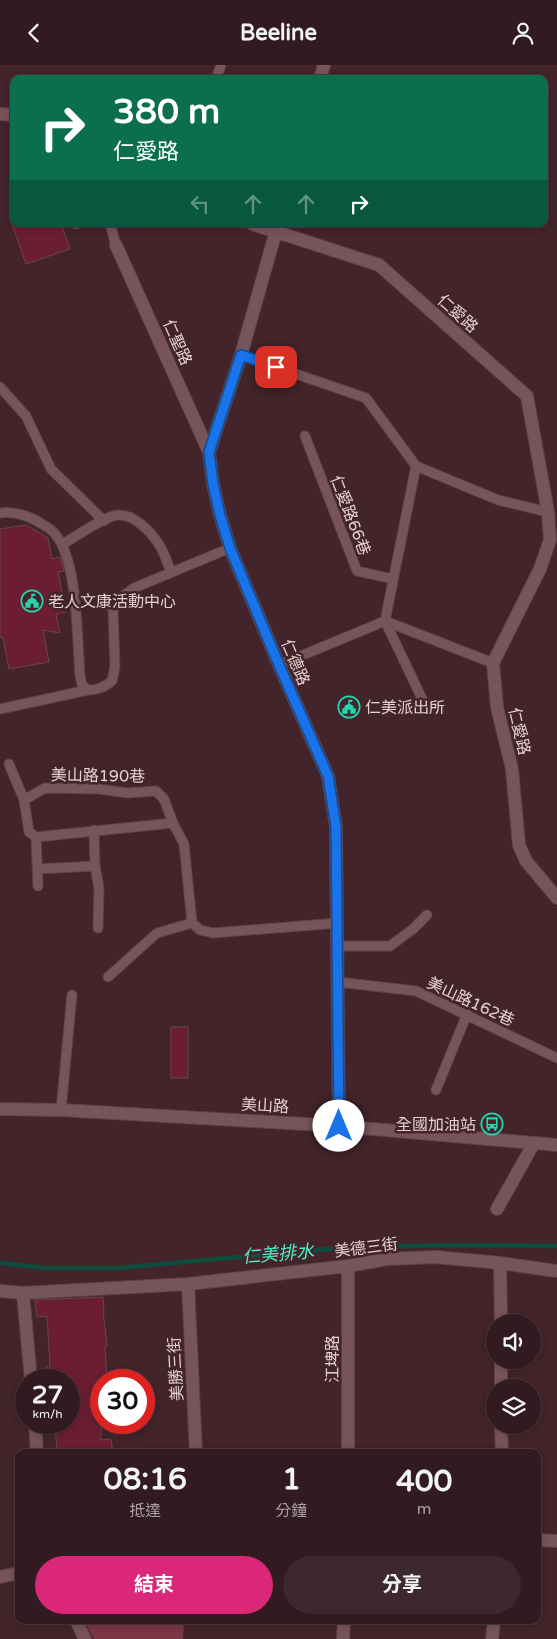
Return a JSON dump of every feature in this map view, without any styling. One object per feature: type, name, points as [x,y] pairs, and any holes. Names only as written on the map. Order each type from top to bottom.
[{"type":"street","name":"仁德路","points":[[277,227],[241,355],[209,452],[213,484],[230,548],[328,776],[336,827],[339,1126]]},
{"type":"street","name":"仁愛路","points":[[277,227],[379,265],[527,396],[548,512],[550,540],[540,569],[492,663],[498,707],[512,769],[519,845],[526,861],[557,898]]},
{"type":"street","name":"仁聖路","points":[[116,245],[209,452]]},
{"type":"street","name":"美山路","points":[[0,1109],[61,1110],[339,1126],[557,1145]]},
{"type":"street","points":[[498,1209],[534,1143]]},
{"type":"street","name":"美德三街","points":[[0,1291],[23,1293],[188,1284],[348,1266],[387,1259],[436,1257],[557,1271]]},
{"type":"street","points":[[500,1263],[501,1314]]},
{"type":"street","name":"江埤路","points":[[348,1266],[348,1449]]},
{"type":"street","name":"美勝三街","points":[[188,1284],[196,1449]]},
{"type":"street","points":[[23,1293],[30,1369]]},
{"type":"street","points":[[36,1434],[37,1449]]},
{"type":"street","points":[[501,1434],[502,1449]]},
{"type":"street","points":[[541,1540],[557,1541]]},
{"type":"street","points":[[0,1577],[15,1574]]},
{"type":"street","points":[[78,1624],[86,1639]]},
{"type":"street","points":[[343,1639],[344,1624]]},
{"type":"street","points":[[492,1639],[494,1624]]},
{"type":"lane","points":[[111,227],[116,245]]},
{"type":"lane","points":[[241,355],[366,397],[416,465],[498,500],[548,512]]},
{"type":"lane","points":[[0,387],[26,416],[51,469],[104,521]]},
{"type":"lane","name":"仁愛路66巷","points":[[305,436],[357,571],[393,579]]},
{"type":"lane","points":[[416,465],[385,621],[427,709]]},
{"type":"lane","points":[[0,513],[7,512],[31,517],[54,532],[63,544],[72,583],[80,675],[82,685],[88,690]]},
{"type":"lane","points":[[63,544],[117,515],[129,517],[142,525],[158,543],[171,571]]},
{"type":"lane","points":[[0,709],[104,687],[112,681],[115,667],[113,610],[122,597],[134,588],[171,571],[230,548]]},
{"type":"lane","points":[[279,665],[385,621],[492,663]]},
{"type":"lane","points":[[8,764],[24,800],[29,832],[36,837],[173,823]]},
{"type":"lane","name":"美山路190巷","points":[[24,800],[44,787],[98,789],[128,793],[156,791],[164,799],[173,823],[184,844],[192,923]]},
{"type":"lane","points":[[94,830],[95,866],[99,888],[98,928]]},
{"type":"lane","points":[[36,837],[38,887]]},
{"type":"lane","points":[[38,869],[95,866]]},
{"type":"lane","points":[[338,946],[390,946],[413,929],[427,915]]},
{"type":"lane","points":[[108,977],[158,933],[192,923],[200,930],[213,933],[338,923]]},
{"type":"lane","name":"美山路162巷","points":[[338,982],[416,991],[557,1058]]},
{"type":"lane","points":[[61,1110],[72,995]]},
{"type":"lane","points":[[436,1090],[467,1014]]},
{"type":"shaded area","points":[[86,1624],[184,1624],[183,1639],[94,1639]]},
{"type":"building","points":[[13,227],[62,227],[70,249],[26,264]]},
{"type":"building","name":"老人文康活動中心","points":[[26,525],[48,538],[52,559],[60,557],[64,571],[58,572],[66,612],[56,614],[60,633],[43,630],[49,662],[9,669],[3,638],[0,637],[0,529]]},
{"type":"building","points":[[171,1027],[188,1027],[188,1078],[171,1078]]},
{"type":"building","points":[[103,1297],[107,1346],[105,1346],[106,1369],[90,1369],[90,1434],[101,1434],[101,1440],[111,1439],[112,1449],[57,1449],[56,1434],[80,1434],[80,1369],[46,1369],[46,1367],[50,1367],[47,1316],[37,1317],[35,1300]]},
{"type":"waterway","name":"仁美排水","points":[[0,1263],[45,1268],[118,1268],[351,1247],[557,1246]]},
{"type":"place","name":"老人文康活動中心","points":[[32,601]]},
{"type":"place","name":"仁美派出所","points":[[349,707]]},
{"type":"place","name":"全國加油站","points":[[492,1124]]},
{"type":"route","points":[[276,367],[241,355],[209,452],[213,484],[230,548],[328,776],[336,827],[339,1126]]}]
